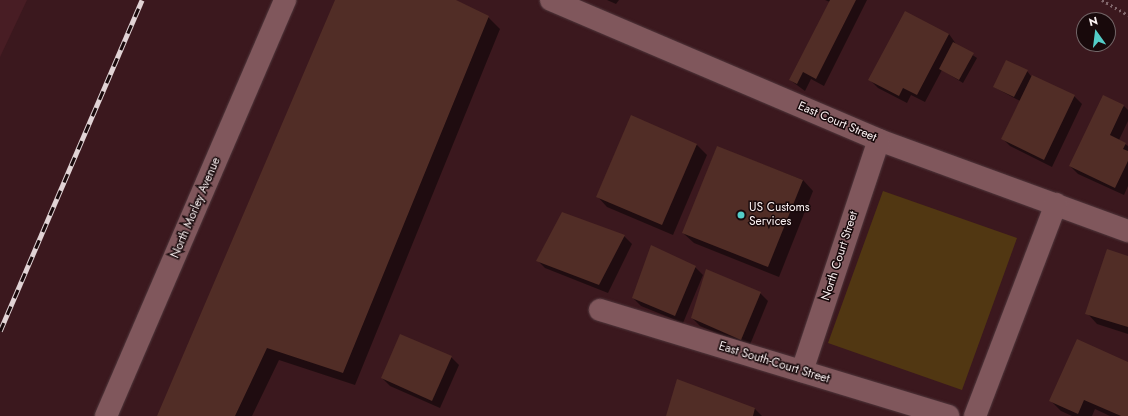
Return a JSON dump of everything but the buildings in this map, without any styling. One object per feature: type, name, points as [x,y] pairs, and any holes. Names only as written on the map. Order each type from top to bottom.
[{"type":"street","name":"North Morley Avenue","points":[[106,416],[285,0]]},
{"type":"street","name":"East Court Street","points":[[551,0],[879,140],[1128,231]]},
{"type":"street","name":"North Court Street","points":[[802,371],[879,140]]},
{"type":"street","points":[[975,416],[1056,204]]},
{"type":"street","name":"East South-Court Street","points":[[600,310],[948,416]]},
{"type":"path","points":[[1102,0],[1128,15]]},
{"type":"shaded area","points":[[0,0],[27,0],[0,57]]},
{"type":"shaded area","points":[[883,191],[1017,238],[962,390],[828,343]]},
{"type":"railway","points":[[0,331],[142,0]]},
{"type":"place","name":"US Customs Services","points":[[741,215]]}]
